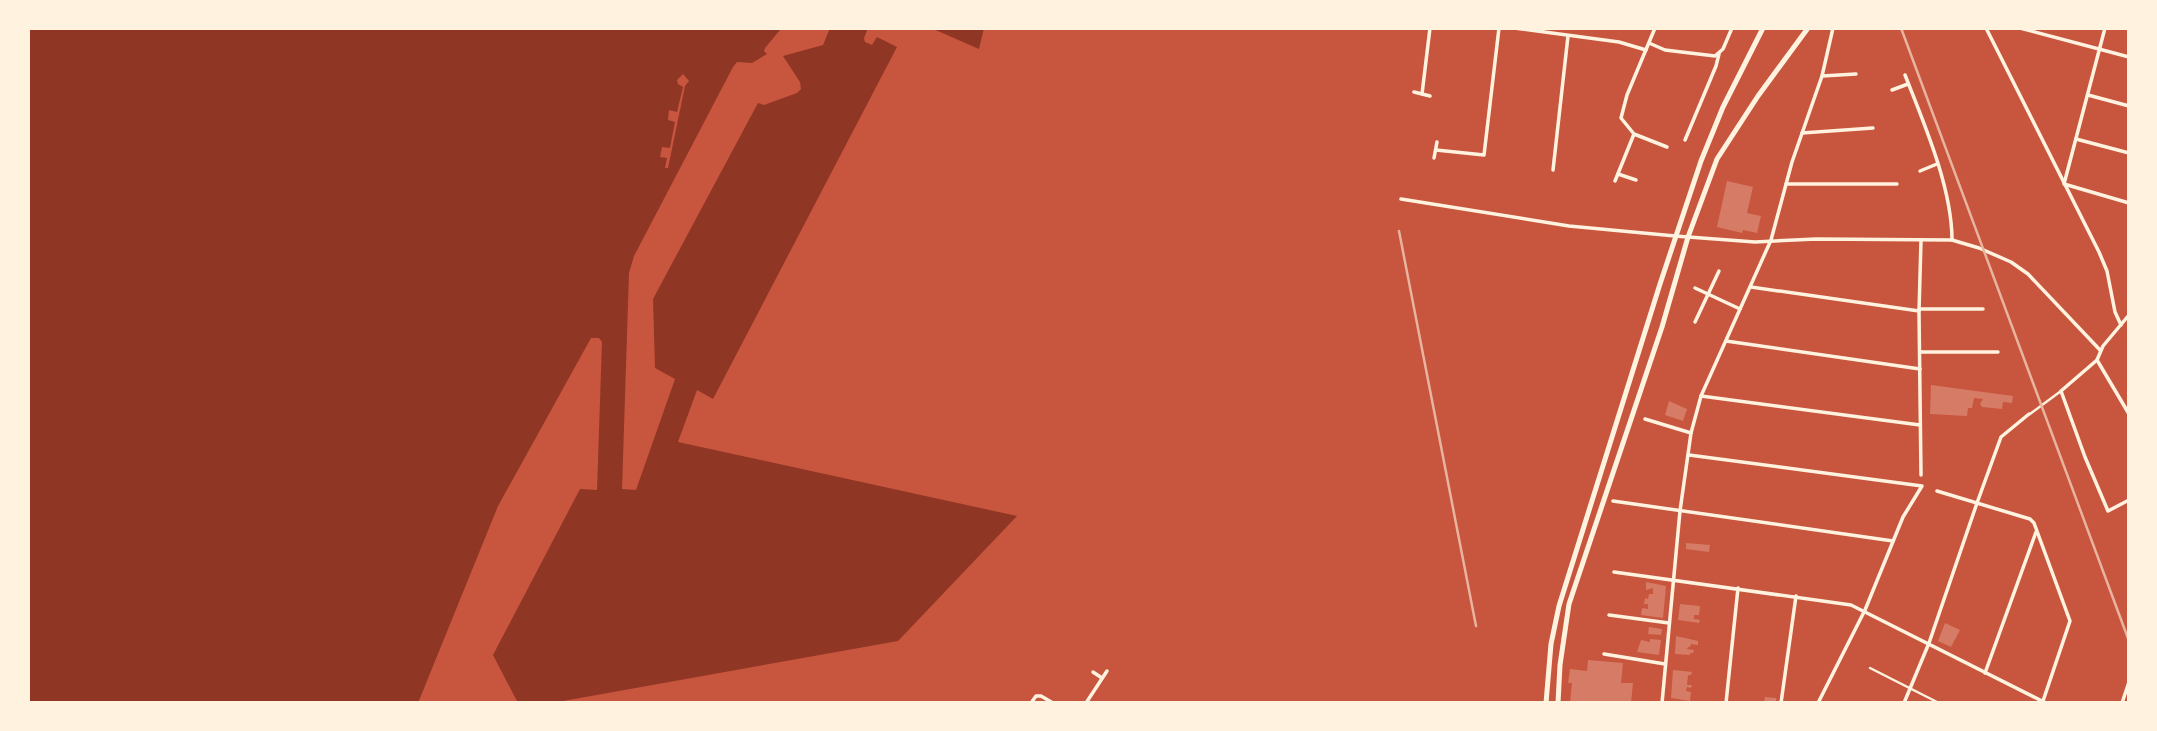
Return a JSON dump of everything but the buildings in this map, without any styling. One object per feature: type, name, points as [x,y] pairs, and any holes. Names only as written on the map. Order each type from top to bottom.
[{"type":"highway","points":[[1546,703],[1551,644],[1559,606],[1675,236],[1723,107],[1763,28]]},
{"type":"highway","points":[[1558,703],[1560,665],[1569,604],[1662,327],[1688,237],[1722,152],[1758,96],[1808,28]]},
{"type":"street","points":[[1422,94],[1430,28]]},
{"type":"street","points":[[1436,150],[1484,155],[1499,28]]},
{"type":"street","points":[[1514,28],[1619,42],[1646,50]]},
{"type":"street","points":[[1655,28],[1621,111],[1623,122],[1634,134],[1667,147]]},
{"type":"street","points":[[1685,140],[1732,28]]},
{"type":"street","points":[[1662,703],[1680,511],[1691,433],[1701,397],[1771,240],[1786,184],[1822,76],[1833,28]]},
{"type":"street","points":[[1986,28],[2107,271],[2115,312],[2122,325]]},
{"type":"street","points":[[2020,28],[2129,57]]},
{"type":"street","points":[[2064,184],[2105,28]]},
{"type":"street","points":[[1553,170],[1568,36]]},
{"type":"street","points":[[1649,43],[1665,50],[1711,56],[1719,54]]},
{"type":"street","points":[[1822,76],[1856,74]]},
{"type":"street","points":[[1905,75],[1937,164],[1952,225],[1952,240]]},
{"type":"street","points":[[1892,90],[1908,83]]},
{"type":"street","points":[[1415,92],[1430,96]]},
{"type":"street","points":[[2088,94],[2129,106]]},
{"type":"street","points":[[1802,133],[1873,128]]},
{"type":"street","points":[[1615,181],[1634,134]]},
{"type":"street","points":[[2076,139],[2129,153]]},
{"type":"street","points":[[1434,158],[1437,142]]},
{"type":"street","points":[[1920,171],[1937,164]]},
{"type":"street","points":[[1618,174],[1636,180]]},
{"type":"street","points":[[1786,184],[1897,184]]},
{"type":"street","points":[[2064,184],[2129,203]]},
{"type":"street","points":[[1401,199],[1569,226],[1755,242],[1952,240],[2011,262],[2028,274],[2100,350]]},
{"type":"street","points":[[1921,475],[1919,310],[1922,240]]},
{"type":"street","points":[[1695,321],[1719,271]]},
{"type":"street","points":[[1751,287],[1919,310],[1983,309]]},
{"type":"street","points":[[1695,288],[1740,309]]},
{"type":"street","points":[[1904,703],[1929,643],[2001,437],[2062,391],[2097,360],[2100,350],[2129,315]]},
{"type":"street","points":[[1726,341],[1920,369]]},
{"type":"street","points":[[1921,352],[1998,352]]},
{"type":"street","points":[[2097,360],[2129,415]]},
{"type":"street","points":[[2062,391],[2081,448],[2108,511],[2129,500]]},
{"type":"street","points":[[1701,397],[1920,425]]},
{"type":"street","points":[[1645,419],[1691,433]]},
{"type":"street","points":[[1689,455],[1922,486],[1903,517],[1865,610],[1818,703]]},
{"type":"street","points":[[1614,572],[1841,602],[1865,610],[2044,702],[2070,621],[2037,530],[2030,519],[1937,491]]},
{"type":"street","points":[[1613,501],[1893,541]]},
{"type":"street","points":[[1985,673],[2037,530]]},
{"type":"street","points":[[1726,703],[1738,588]]},
{"type":"street","points":[[1781,703],[1796,596]]},
{"type":"street","points":[[1609,615],[1670,624]]},
{"type":"street","points":[[1604,654],[1665,664]]},
{"type":"street","points":[[1870,668],[1939,703]]},
{"type":"street","points":[[1093,671],[1102,678]]},
{"type":"street","points":[[1086,703],[1107,671]]},
{"type":"street","points":[[2122,703],[2129,682]]},
{"type":"street","points":[[1031,703],[1036,696],[1041,696],[1053,703]]},
{"type":"shaded area","points":[[28,28],[780,30],[765,48],[767,54],[752,63],[737,62],[733,67],[634,256],[629,273],[622,489],[636,490],[675,379],[655,368],[653,299],[758,103],[764,105],[801,89],[800,82],[783,56],[823,45],[830,28],[868,28],[865,42],[872,45],[877,37],[897,47],[713,399],[697,390],[678,442],[1017,516],[898,641],[552,703],[518,703],[493,655],[580,489],[597,490],[602,342],[599,338],[591,338],[498,506],[418,703],[28,703]]},
{"type":"shaded area","points":[[931,28],[984,28],[979,49]]},
{"type":"pier","points":[[683,74],[689,81],[685,86],[668,168],[665,168],[667,158],[660,157],[662,147],[670,148],[675,122],[668,120],[669,110],[677,112],[683,87],[677,80]]},
{"type":"railway","points":[[1901,28],[2129,641]]},
{"type":"railway","points":[[1399,231],[1476,626]]}]
